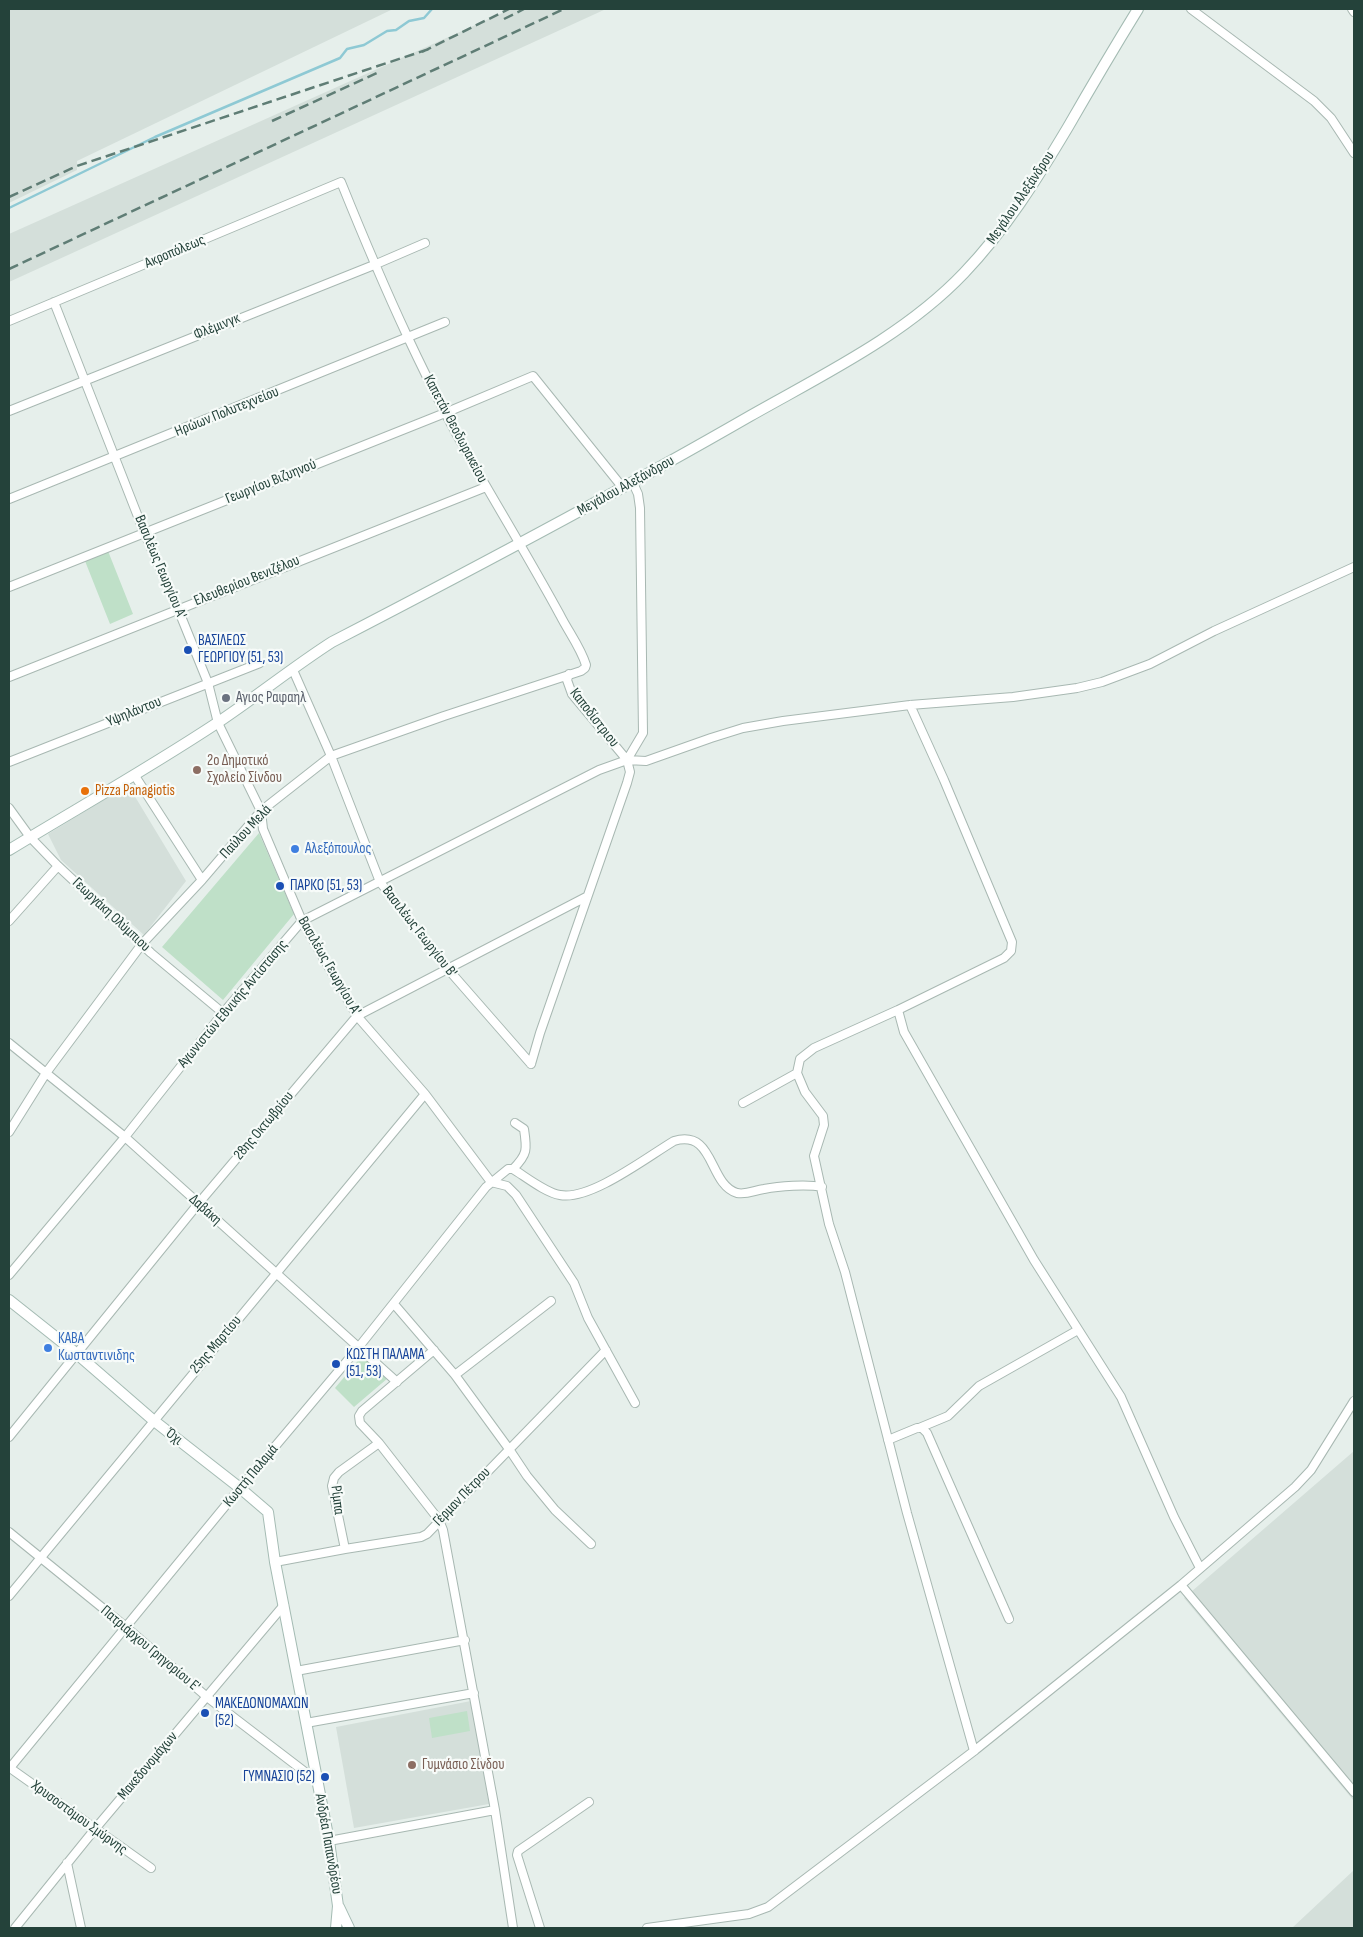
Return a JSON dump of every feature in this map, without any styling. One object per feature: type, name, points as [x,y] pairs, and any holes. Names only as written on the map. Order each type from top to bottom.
[{"type":"street","name":"Μεγάλου Αλεξάνδρου","points":[[9,850],[135,776],[218,723],[332,642],[633,483],[857,356],[926,307],[962,275],[1006,225],[1030,190],[1138,9]]},
{"type":"street","points":[[1191,9],[1314,101],[1331,118],[1354,153]]},
{"type":"street","name":"Καπετάν Θεοδωρακείου","points":[[341,182],[374,265],[444,413],[521,543],[585,662],[586,668]]},
{"type":"street","name":"Ακροπόλεως","points":[[9,321],[341,182]]},
{"type":"street","name":"Φλέμινγκ","points":[[9,411],[425,243]]},
{"type":"street","name":"Βασιλέως Γεωργίου Α'","points":[[54,302],[144,532],[208,683],[218,723],[261,812],[263,829],[302,921],[357,1016],[425,1094],[491,1182]]},
{"type":"street","name":"Ηρώων Πολυτεχνείου","points":[[9,499],[445,322]]},
{"type":"street","name":"Γεωργίου Βιζυηνού","points":[[9,587],[533,376],[623,488]]},
{"type":"street","points":[[586,897],[627,783],[630,772],[627,760],[644,733],[640,508],[638,494],[633,483]]},
{"type":"street","name":"Ελευθερίου Βενιζέλου","points":[[9,677],[486,486]]},
{"type":"street","name":"Αγωνιστών Εθνικής Αντίστασης","points":[[9,1274],[125,1137],[223,1013],[302,921],[599,770],[627,760],[646,761],[743,728],[783,721],[910,705],[1013,697],[1077,688],[1102,682],[1150,664],[1214,631],[1354,566]]},
{"type":"street","name":"Υψηλάντου","points":[[9,762],[260,663]]},
{"type":"street","name":"Παύλου Μελά","points":[[9,1132],[46,1073],[142,944],[202,880],[261,812],[331,756],[586,668]]},
{"type":"street","name":"Βασιλέως Γεωργίου Β'","points":[[293,670],[331,756],[380,882],[447,968],[531,1064],[586,897]]},
{"type":"street","name":"Καποδίστριου","points":[[569,674],[567,680],[572,694],[627,760]]},
{"type":"street","points":[[910,705],[1005,924],[1012,942],[1012,948],[1004,958],[806,1053],[800,1059],[797,1072],[804,1092],[823,1116],[824,1124],[814,1156],[829,1224],[845,1272],[888,1440],[974,1751]]},
{"type":"street","points":[[135,776],[202,880]]},
{"type":"street","name":"Γεωργάκη Ολύμπιου","points":[[9,808],[30,837],[58,866],[142,944],[223,1013]]},
{"type":"street","points":[[9,921],[58,866]]},
{"type":"street","name":"28ης Οκτωβρίου","points":[[9,1437],[198,1204],[357,1016],[586,897]]},
{"type":"street","points":[[898,1010],[904,1032],[1034,1260],[1121,1397],[1174,1517],[1200,1568]]},
{"type":"street","name":"Δαβάκη","points":[[9,1043],[125,1137],[397,1382]]},
{"type":"street","points":[[743,1103],[797,1072]]},
{"type":"street","name":"25ης Μαρτίου","points":[[9,1596],[425,1094]]},
{"type":"street","points":[[515,1123],[524,1129],[527,1146],[523,1158],[513,1169],[549,1192],[571,1196],[582,1194],[600,1186],[682,1138],[691,1139],[702,1147],[725,1182],[737,1192],[748,1193],[764,1188],[810,1184],[822,1187]]},
{"type":"street","name":"Κωστή Παλαμά","points":[[9,1768],[358,1348],[491,1182],[508,1169],[513,1169]]},
{"type":"street","points":[[491,1182],[507,1186],[516,1195],[574,1283],[588,1318],[635,1403]]},
{"type":"street","name":"Όχι","points":[[9,1300],[77,1354],[153,1420],[268,1512],[275,1562],[284,1605]]},
{"type":"street","points":[[455,1375],[550,1301]]},
{"type":"street","points":[[394,1304],[455,1375],[527,1476],[555,1510],[590,1544]]},
{"type":"street","points":[[888,1440],[948,1416],[980,1386],[1078,1330]]},
{"type":"street","points":[[434,1350],[362,1411],[359,1416],[360,1423],[379,1443],[438,1520],[446,1540],[495,1810],[513,1928]]},
{"type":"street","name":"Γέρμαν Πέτρου","points":[[275,1562],[421,1537],[433,1529],[438,1520],[606,1350]]},
{"type":"street","points":[[647,1928],[749,1914],[768,1907],[974,1751],[1181,1585],[1304,1478],[1311,1470],[1354,1401]]},
{"type":"street","points":[[919,1428],[922,1428],[927,1433],[1009,1619]]},
{"type":"street","name":"Ρίμπα","points":[[344,1549],[332,1486],[334,1478],[339,1472],[379,1443]]},
{"type":"street","name":"Πατριάρχου Γρηγορίου Ε'","points":[[9,1532],[126,1627],[207,1697],[318,1782]]},
{"type":"street","points":[[1181,1585],[1354,1792]]},
{"type":"street","name":"Ανδρέα Παπανδρέου","points":[[284,1605],[329,1841],[338,1906],[335,1927]]},
{"type":"street","name":"Μακεδονομάχων","points":[[15,1928],[95,1829],[284,1605]]},
{"type":"street","points":[[296,1671],[464,1640]]},
{"type":"street","points":[[306,1723],[474,1693]]},
{"type":"street","name":"Χρυσοστόμου Σμύρνης","points":[[9,1768],[151,1868]]},
{"type":"street","points":[[540,1928],[517,1855],[518,1851],[589,1802]]},
{"type":"street","points":[[329,1841],[495,1810]]},
{"type":"street","points":[[67,1863],[80,1928]]},
{"type":"street","name":"Ανδρέα Παπανδρέου","points":[[338,1906],[349,1928]]},
{"type":"shaded area","points":[[9,9],[393,9],[77,161],[77,170],[9,203]]},
{"type":"shaded area","points":[[511,9],[606,9],[9,282],[9,234]]},
{"type":"shaded area","points":[[128,785],[186,881],[144,935],[61,860],[48,834]]},
{"type":"shaded area","points":[[1354,1451],[1354,1801],[1184,1598]]},
{"type":"shaded area","name":"Γυμνάσιο Σίνδου","points":[[471,1701],[489,1804],[354,1828],[336,1727]]},
{"type":"shaded area","points":[[1354,1870],[1354,1928],[1292,1928]]},
{"type":"green space","points":[[108,551],[133,614],[110,624],[85,561]]},
{"type":"green space","points":[[259,833],[294,914],[223,1000],[162,947]]},
{"type":"green space","points":[[362,1356],[388,1378],[354,1407],[335,1388]]},
{"type":"green space","points":[[467,1711],[470,1731],[432,1738],[429,1718]]},
{"type":"waterway","points":[[9,208],[155,137],[340,58],[347,49],[364,45],[387,31],[396,30],[409,21],[424,18],[432,9]]},
{"type":"railway","points":[[422,52],[509,9]]},
{"type":"railway","points":[[504,19],[524,9]]},
{"type":"railway","points":[[9,269],[564,9]]},
{"type":"railway","points":[[9,197],[77,166],[429,49]]},
{"type":"railway","points":[[272,121],[379,72]]},
{"type":"place","name":"ΒΑΣΙΛΕΩΣ ΓΕΩΡΓΙΟΥ (51, 53)","points":[[188,650]]},
{"type":"place","name":"Αγιος Ραφαηλ","points":[[226,698]]},
{"type":"place","name":"2o Δημοτικό Σχολείο Σίνδου","points":[[197,770]]},
{"type":"place","name":"Pizza Panagiotis","points":[[85,791]]},
{"type":"place","name":"Αλεξόπουλος","points":[[295,849]]},
{"type":"place","name":"ΠΑΡΚΟ (51, 53)","points":[[280,886]]},
{"type":"place","name":"ΚΑΒΑ Κωσταντινιδης","points":[[48,1348]]},
{"type":"place","name":"ΚΩΣΤΗ ΠΑΛΑΜΑ (51, 53)","points":[[336,1364]]},
{"type":"place","name":"ΜΑΚΕΔΟΝΟΜΑΧΩΝ (52)","points":[[205,1713]]},
{"type":"place","name":"Γυμνάσιο Σίνδου","points":[[412,1765]]},
{"type":"place","name":"ΓΥΜΝΑΣΙΟ (52)","points":[[325,1777]]}]
